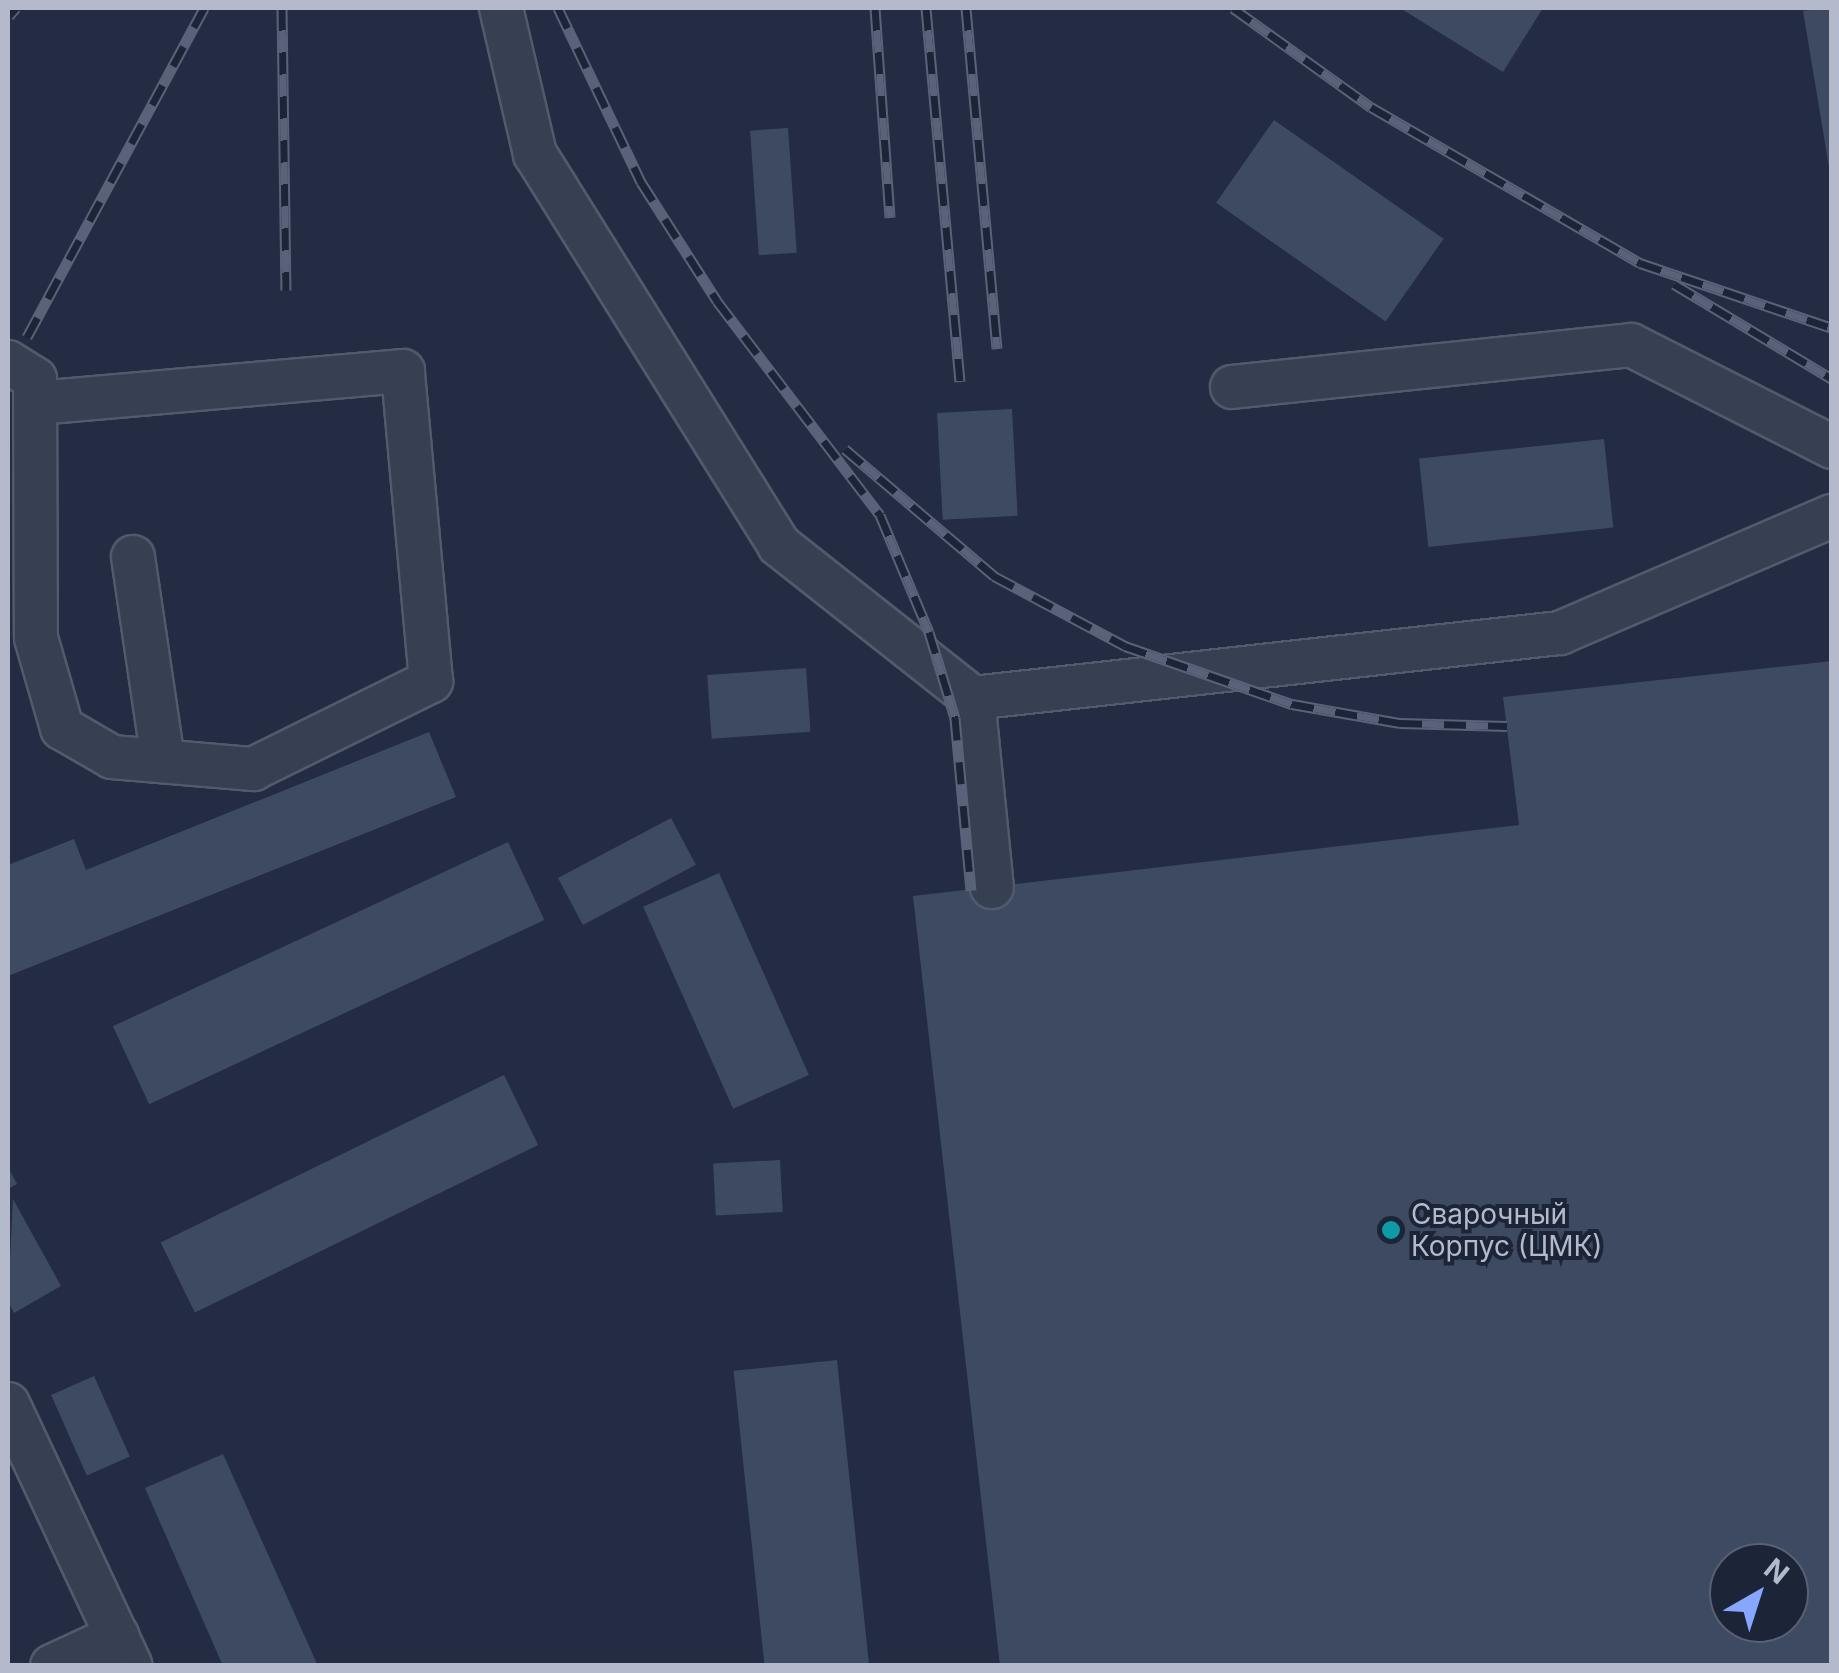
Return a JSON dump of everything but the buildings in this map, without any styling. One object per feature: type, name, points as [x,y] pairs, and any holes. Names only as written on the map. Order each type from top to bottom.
[{"type":"street","points":[[501,8],[535,154],[779,545],[973,698],[1560,633],[1832,516]]},
{"type":"street","points":[[1232,387],[1631,345],[1832,447]]},
{"type":"street","points":[[8,362],[35,379],[36,638],[62,728],[112,757],[253,769],[431,682],[403,371],[36,402]]},
{"type":"street","points":[[133,557],[163,761]]},
{"type":"street","points":[[973,698],[992,887]]},
{"type":"street","points":[[8,1404],[124,1651],[52,1666]]},
{"type":"railway","points":[[9,16],[16,8]]},
{"type":"railway","points":[[27,337],[204,8]]},
{"type":"railway","points":[[282,8],[286,290]]},
{"type":"railway","points":[[558,8],[641,182],[717,301],[880,515],[929,632],[955,718],[971,890]]},
{"type":"railway","points":[[875,8],[890,217]]},
{"type":"railway","points":[[926,8],[960,381]]},
{"type":"railway","points":[[966,8],[997,349]]},
{"type":"railway","points":[[1233,8],[1371,107],[1640,263],[1832,328]]},
{"type":"railway","points":[[1674,284],[1832,379]]},
{"type":"railway","points":[[845,449],[994,576],[1125,646],[1292,704],[1400,723],[1507,726]]},
{"type":"place","name":"Сварочный Корпус (ЦМК)","points":[[1391,1230]]}]
